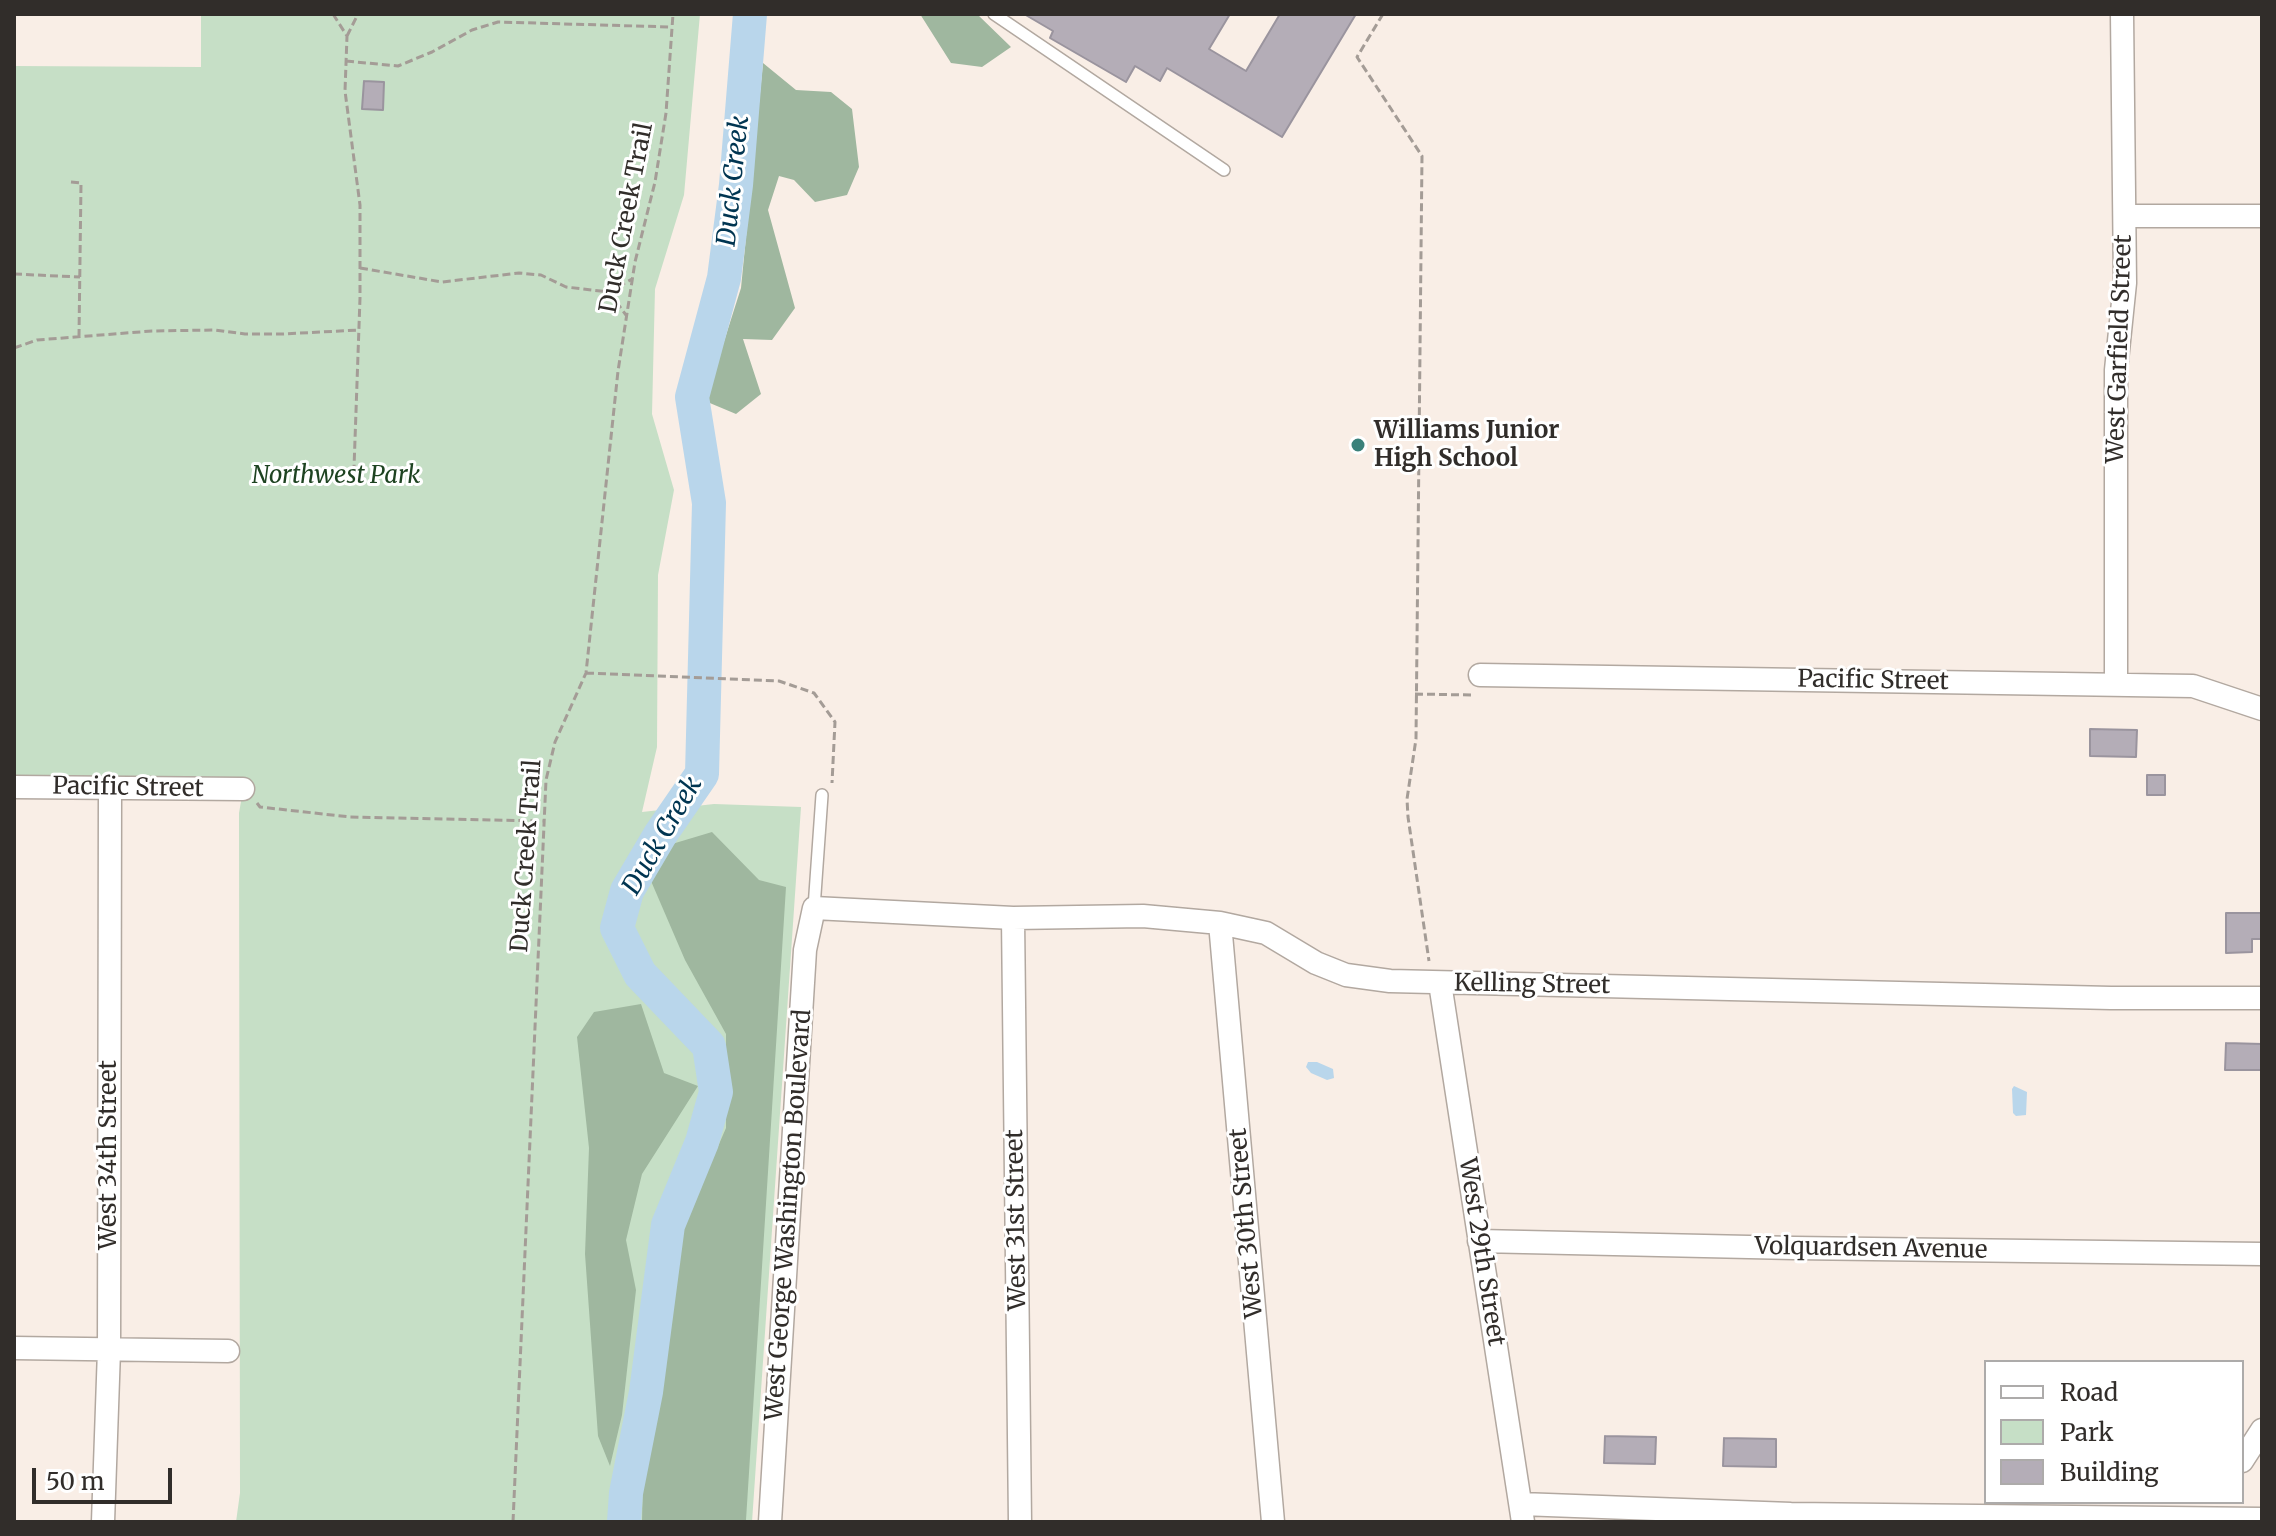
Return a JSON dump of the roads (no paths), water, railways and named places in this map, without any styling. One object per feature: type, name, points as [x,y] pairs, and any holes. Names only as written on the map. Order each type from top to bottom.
[{"type":"street","name":"West Garfield Street","points":[[2116,684],[2116,370],[2125,283],[2122,14]]},
{"type":"street","points":[[2125,216],[2262,216]]},
{"type":"street","name":"Pacific Street","points":[[1480,675],[2193,686],[2262,709]]},
{"type":"street","name":"Pacific Street","points":[[14,787],[243,789]]},
{"type":"street","name":"West 34th Street","points":[[103,1522],[109,1350],[110,789]]},
{"type":"street","name":"Kelling Street","points":[[814,908],[1013,918],[1143,916],[1220,923],[1266,933],[1316,963],[1346,975],[1390,981],[2111,998],[2262,998]]},
{"type":"street","name":"West George Washington Boulevard","points":[[770,1522],[805,950],[814,908]]},
{"type":"street","name":"West 31st Street","points":[[1013,918],[1020,1522]]},
{"type":"street","name":"West 30th Street","points":[[1220,923],[1273,1522]]},
{"type":"street","name":"West 29th Street","points":[[1440,983],[1522,1513]]},
{"type":"street","name":"Volquardsen Avenue","points":[[1479,1241],[2262,1254]]},
{"type":"street","points":[[14,1348],[228,1351]]},
{"type":"street","points":[[2244,1458],[2262,1430]]},
{"type":"street","points":[[1522,1513],[2209,1514],[2262,1519]]},
{"type":"lane","points":[[994,14],[1224,170]]},
{"type":"lane","points":[[814,908],[822,795]]},
{"type":"water","points":[[1308,1062],[1317,1062],[1333,1069],[1334,1078],[1327,1080],[1311,1073],[1306,1067]]},
{"type":"water","points":[[2014,1086],[2027,1092],[2026,1115],[2016,1116],[2013,1113]]},
{"type":"waterway","name":"Duck Creek","points":[[624,1522],[626,1493],[646,1392],[668,1225],[702,1142],[716,1092],[709,1046],[640,974],[617,928],[627,891],[660,835],[702,774],[709,503],[692,397],[724,278],[736,185],[750,14]]},
{"type":"place","name":"Williams Junior High School","points":[[1358,445]]},
{"type":"park label","name":"Northwest Park","points":[[336,476]]}]
